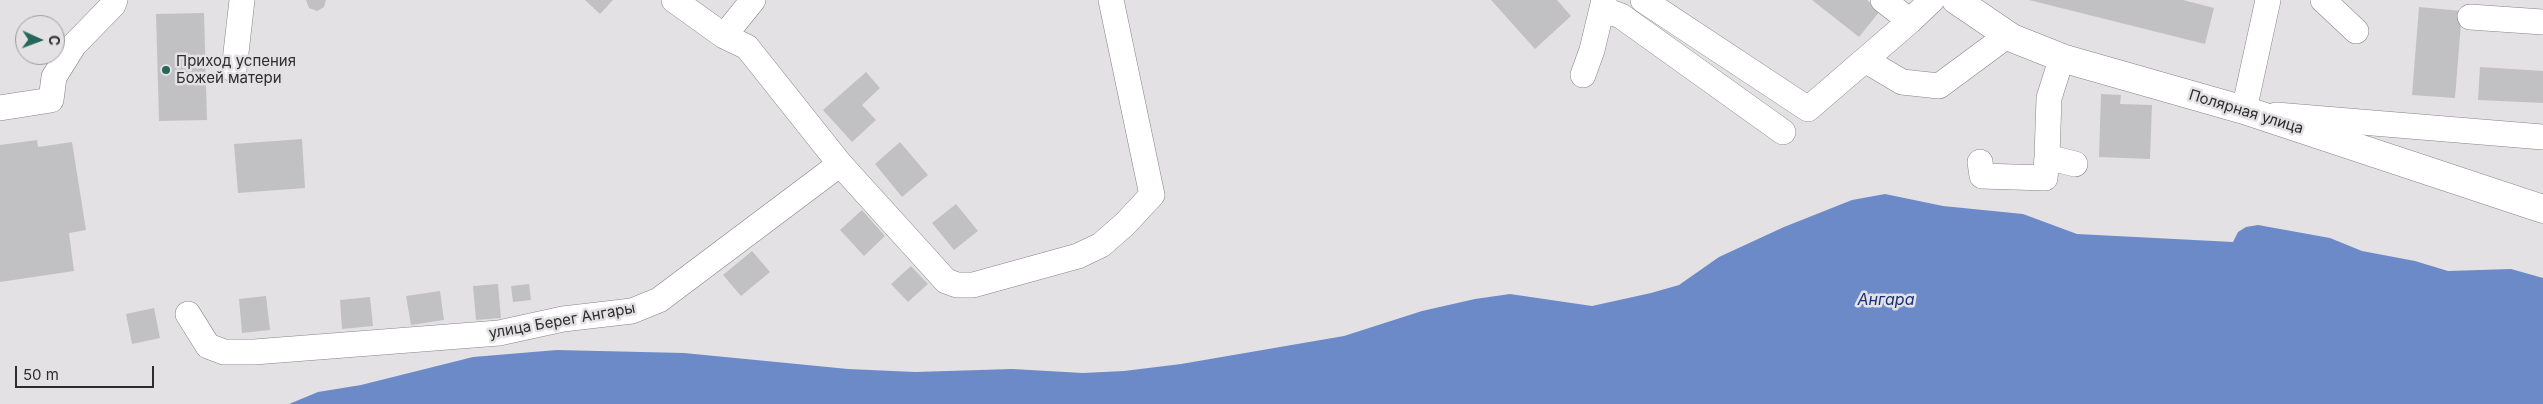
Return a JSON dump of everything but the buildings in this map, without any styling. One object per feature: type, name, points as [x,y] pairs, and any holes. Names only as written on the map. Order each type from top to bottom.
[{"type":"main road","name":"Полярная улица","points":[[1956,0],[2008,35],[2062,57],[2249,111],[2543,209]]},
{"type":"lane","points":[[0,108],[51,100],[54,77],[69,53],[113,5],[115,0]]},
{"type":"lane","points":[[234,70],[242,0]]},
{"type":"lane","points":[[674,0],[724,36],[748,47],[840,164],[946,281],[957,285],[973,285],[1078,256],[1101,245],[1125,224],[1152,195],[1111,0]]},
{"type":"lane","points":[[724,36],[753,0]]},
{"type":"lane","points":[[1642,0],[1808,109],[1932,0]]},
{"type":"lane","points":[[1883,0],[1910,21]]},
{"type":"lane","points":[[2323,0],[2356,31]]},
{"type":"lane","points":[[2265,1],[2249,111],[2543,137]]},
{"type":"lane","points":[[1583,75],[1592,50],[1603,5],[1783,132]]},
{"type":"lane","points":[[2470,17],[2543,22]]},
{"type":"lane","points":[[1865,60],[1902,82],[1939,86],[2008,35]]},
{"type":"lane","points":[[1980,162],[1982,176],[2045,178],[2049,98],[2062,57]]},
{"type":"lane","points":[[2047,157],[2075,164]]},
{"type":"lane","name":"улица Берег Ангары","points":[[188,314],[208,346],[224,352],[254,352],[499,334],[563,319],[632,311],[660,300],[840,164]]},
{"type":"water","name":"Ангара","points":[[1885,194],[1943,206],[2023,214],[2077,234],[2233,242],[2238,232],[2246,227],[2258,225],[2330,238],[2362,251],[2415,261],[2448,271],[2511,269],[2543,278],[2543,404],[289,404],[318,392],[361,385],[473,357],[557,350],[684,353],[848,369],[915,372],[1012,369],[1083,373],[1124,371],[1181,364],[1344,336],[1422,311],[1475,299],[1510,294],[1592,306],[1651,293],[1679,285],[1719,257],[1784,227],[1852,200]]},
{"type":"place","name":"Приход успения Божей матери","points":[[166,70]]}]
